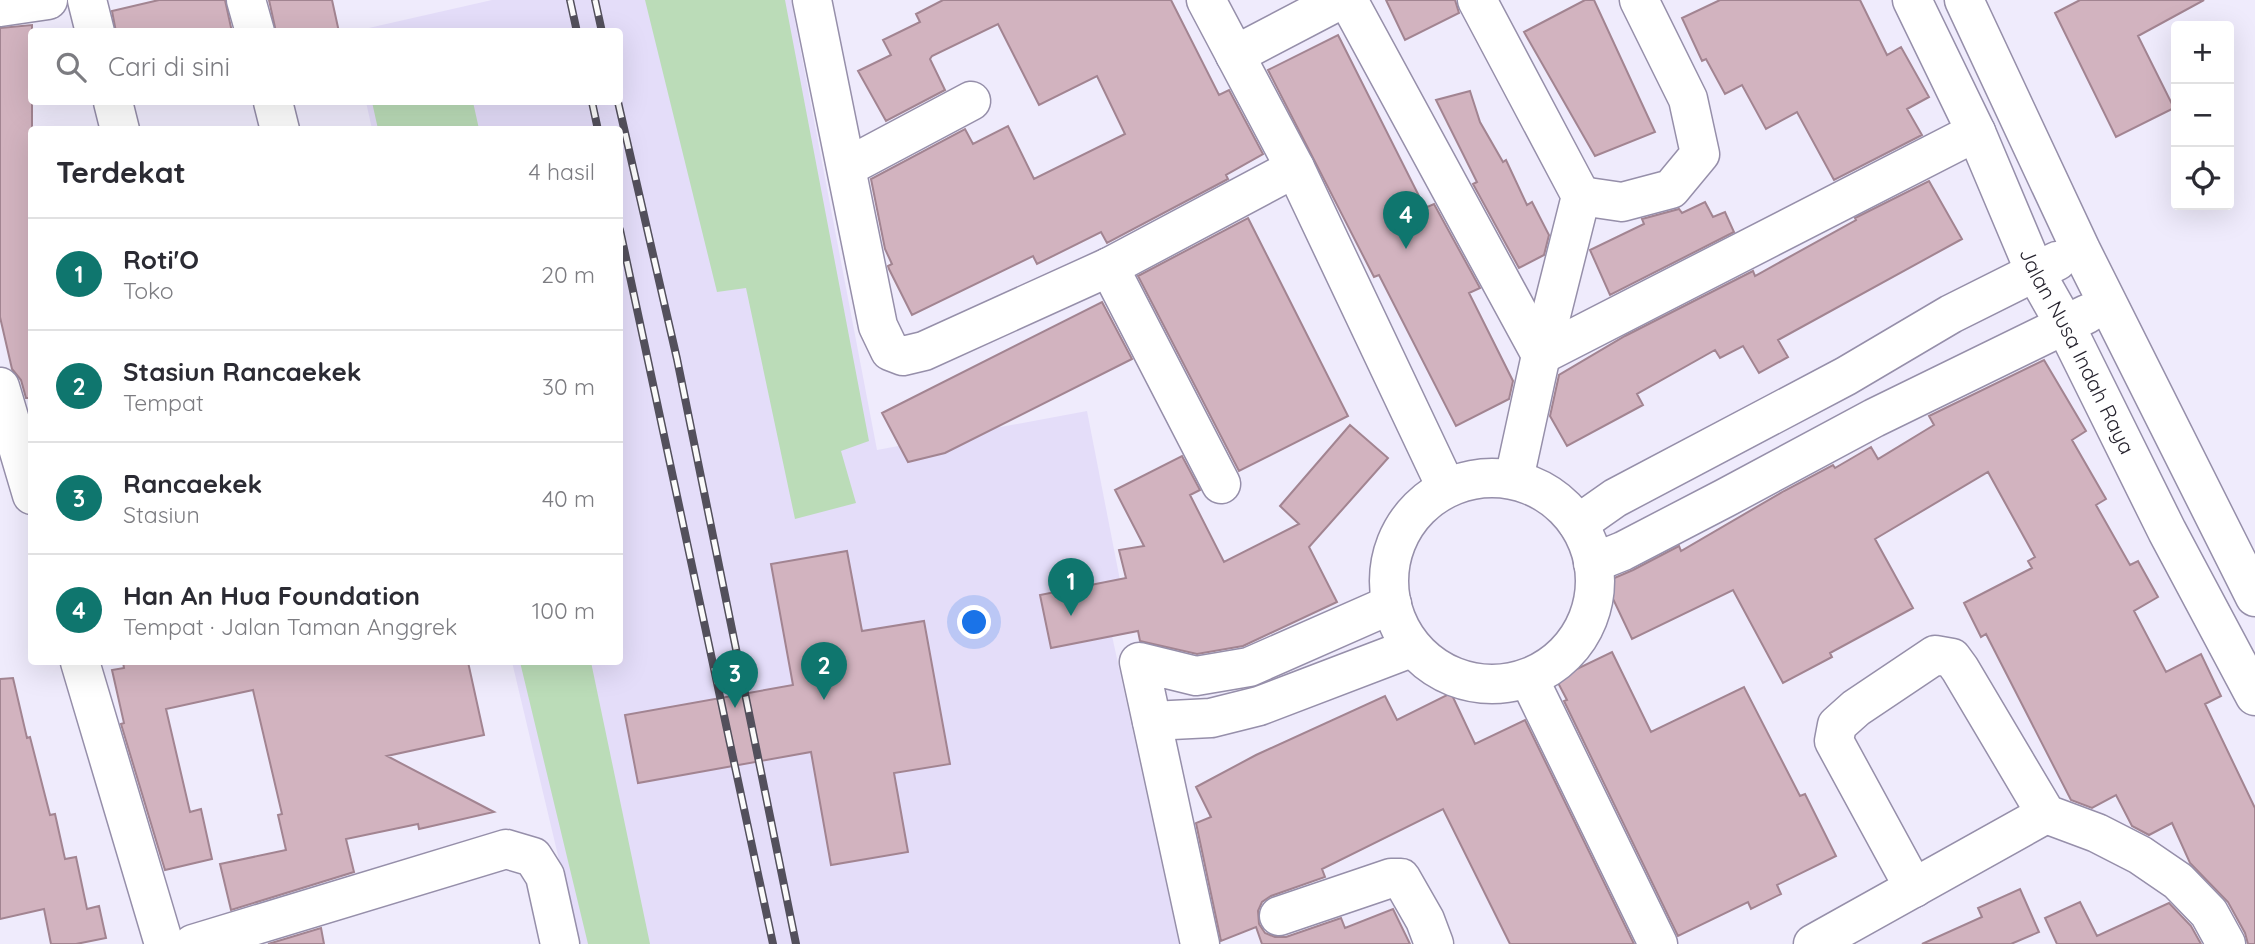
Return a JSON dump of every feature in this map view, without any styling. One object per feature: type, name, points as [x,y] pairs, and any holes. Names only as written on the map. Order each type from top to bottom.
[{"type":"street","points":[[0,7],[48,0]]},
{"type":"street","points":[[87,0],[94,28]]},
{"type":"street","points":[[246,0],[254,28]]},
{"type":"street","points":[[812,0],[878,326],[890,351],[903,356],[925,351],[1109,267],[1295,168]]},
{"type":"street","points":[[1206,0],[1295,168],[1446,487]]},
{"type":"street","points":[[1235,55],[1339,0]]},
{"type":"street","points":[[1348,0],[1541,355]]},
{"type":"street","points":[[1477,0],[1581,196],[1541,355],[1514,479]]},
{"type":"street","points":[[1581,196],[1622,202],[1671,189],[1700,154],[1688,99],[1639,0]]},
{"type":"street","name":"Jalan Nusa Indah Raya","points":[[1912,0],[1976,132],[2035,272],[2065,325],[2167,531],[2255,696]]},
{"type":"street","points":[[1965,0],[2081,250],[2255,597]]},
{"type":"street","points":[[846,167],[971,101]]},
{"type":"street","points":[[114,105],[119,126]]},
{"type":"street","points":[[274,105],[279,126]]},
{"type":"street","points":[[1541,355],[1976,132]]},
{"type":"street","points":[[1578,524],[1615,498],[1846,376],[1951,314],[2081,250]]},
{"type":"street","points":[[1109,267],[1222,484]]},
{"type":"street","points":[[1593,563],[1623,551],[1874,418],[2108,303]]},
{"type":"street","points":[[0,387],[28,482]]},
{"type":"street","points":[[1480,477],[1514,479],[1548,493],[1584,532],[1596,586],[1590,616],[1577,643],[1555,664],[1529,679],[1499,685],[1441,672],[1411,648],[1401,632],[1392,604],[1388,572],[1397,537],[1417,508],[1446,487],[1480,477]]},
{"type":"street","points":[[1199,944],[1139,662],[1196,676],[1249,667],[1392,604]]},
{"type":"street","points":[[1152,721],[1210,718],[1259,706],[1411,648]]},
{"type":"street","points":[[1914,888],[1834,741],[1837,725],[1856,708],[1935,655],[1952,658],[1961,669],[2046,814],[2097,833],[2140,855],[2178,881],[2209,913],[2226,944]]},
{"type":"street","points":[[81,665],[164,944]]},
{"type":"street","points":[[1529,679],[1658,944]]},
{"type":"street","points":[[1813,944],[2046,814]]},
{"type":"street","points":[[193,944],[239,937],[506,849],[533,857],[545,876],[560,944]]},
{"type":"street","points":[[1279,916],[1391,878],[1401,878],[1425,920],[1434,944]]},
{"type":"shaded area","points":[[492,0],[791,0],[877,450],[1087,411],[1127,616],[1109,622],[1179,944],[579,944],[513,665],[623,665],[623,126],[371,126],[367,105],[623,105],[623,28],[369,28]]},
{"type":"green space","points":[[645,0],[785,0],[869,441],[841,451],[856,503],[795,519],[746,288],[717,292]]},
{"type":"green space","points":[[373,105],[474,105],[478,126],[377,126]]},
{"type":"green space","points":[[521,665],[592,665],[650,944],[588,944]]},
{"type":"building","points":[[159,0],[225,0],[231,28],[115,28],[112,11]]},
{"type":"building","points":[[269,0],[332,0],[338,28],[275,28]]},
{"type":"building","points":[[943,0],[1171,0],[1219,95],[1229,90],[1263,154],[1226,175],[1228,179],[1107,243],[1101,232],[1037,264],[1033,256],[912,315],[888,266],[892,264],[885,249],[871,179],[965,129],[973,144],[1008,126],[1034,179],[1125,134],[1097,76],[1039,105],[998,24],[932,56],[930,59],[945,90],[886,121],[858,71],[891,55],[883,40],[920,22],[916,14]]},
{"type":"building","points":[[1386,0],[1455,0],[1459,13],[1405,40]]},
{"type":"building","points":[[1585,0],[1594,0],[1655,132],[1595,156],[1524,32]]},
{"type":"building","points":[[1720,0],[1860,0],[1887,55],[1901,47],[1929,97],[1907,109],[1922,135],[1834,180],[1797,112],[1766,129],[1742,85],[1725,94],[1706,59],[1702,61],[1682,18]]},
{"type":"building","points":[[2080,0],[2204,0],[2138,36],[2171,102],[2171,110],[2116,137],[2055,13]]},
{"type":"building","points":[[32,25],[32,28],[28,28],[28,105],[32,105],[32,126],[28,126],[28,398],[21,380],[12,369],[0,317],[0,28]]},
{"type":"building","points":[[1338,35],[1425,208],[1434,204],[1480,288],[1469,293],[1513,381],[1509,399],[1456,426],[1379,275],[1374,277],[1268,70]]},
{"type":"building","points":[[1470,91],[1480,122],[1503,162],[1506,160],[1527,205],[1532,202],[1549,235],[1544,255],[1519,268],[1473,184],[1477,182],[1436,100]]},
{"type":"building","points":[[1929,181],[1962,239],[1778,340],[1788,357],[1759,373],[1743,346],[1720,358],[1715,350],[1637,394],[1643,405],[1567,446],[1550,416],[1559,375],[1625,336],[1753,271],[1755,276],[1856,220],[1855,218]]},
{"type":"building","points":[[1705,202],[1713,217],[1725,212],[1734,232],[1610,295],[1590,250],[1644,224],[1642,219],[1679,209],[1682,213]]},
{"type":"building","points":[[1248,218],[1348,416],[1239,471],[1138,276]]},
{"type":"building","points":[[1102,302],[1132,359],[945,453],[908,462],[882,413]]},
{"type":"building","points":[[2044,360],[2086,431],[2072,440],[2106,499],[2096,505],[2130,565],[2138,561],[2158,597],[2134,611],[2166,672],[2201,654],[2221,696],[2205,704],[2255,808],[2255,944],[2248,944],[2228,902],[2190,863],[2172,823],[2149,835],[2132,826],[2116,795],[2092,808],[2071,800],[1986,634],[1981,637],[1964,603],[2032,568],[2028,561],[2035,557],[1988,472],[1875,539],[1913,608],[1830,653],[1832,657],[1783,683],[1733,590],[1632,639],[1605,582],[1679,546],[1681,551],[1784,491],[1833,465],[1835,468],[1871,447],[1878,459],[1934,425],[1929,416]]},
{"type":"building","points":[[1350,425],[1388,458],[1309,547],[1337,602],[1243,646],[1197,654],[1140,641],[1138,631],[1051,648],[1040,595],[1126,578],[1119,550],[1144,546],[1115,490],[1182,456],[1200,490],[1190,495],[1224,562],[1299,524],[1280,506]]},
{"type":"building","points":[[847,551],[862,631],[924,621],[950,764],[894,773],[908,852],[831,865],[811,752],[638,783],[625,715],[793,685],[771,564]]},
{"type":"building","points":[[1612,652],[1651,732],[1744,687],[1800,796],[1805,794],[1836,856],[1777,885],[1781,894],[1751,909],[1748,902],[1678,936],[1564,701],[1567,700],[1556,679]]},
{"type":"building","points":[[124,665],[469,665],[484,735],[387,756],[494,812],[419,829],[418,824],[346,839],[354,872],[231,910],[220,864],[286,850],[278,815],[282,814],[253,690],[166,709],[190,812],[201,809],[212,859],[165,870],[121,724],[124,723],[112,670],[124,668]]},
{"type":"building","points":[[13,678],[27,738],[30,737],[50,815],[55,814],[65,859],[76,857],[87,909],[99,906],[106,938],[76,944],[51,944],[44,909],[0,919],[0,679]]},
{"type":"building","points":[[1451,693],[1475,744],[1525,720],[1634,944],[1510,944],[1443,809],[1322,869],[1325,877],[1271,896],[1262,902],[1258,911],[1259,924],[1265,933],[1286,937],[1341,918],[1345,928],[1393,909],[1410,944],[1262,944],[1256,927],[1221,941],[1196,823],[1211,817],[1196,787],[1256,755],[1385,696],[1397,720]]},
{"type":"building","points":[[2020,889],[2039,932],[2011,944],[1922,944],[1982,917],[1978,908]]},
{"type":"building","points":[[2080,902],[2097,936],[2169,903],[2191,926],[2201,944],[2057,944],[2045,918]]},
{"type":"building","points":[[321,928],[324,944],[268,944]]},
{"type":"railway","points":[[570,0],[576,28]]},
{"type":"railway","points":[[595,0],[601,28]]},
{"type":"railway","points":[[593,105],[597,126]]},
{"type":"railway","points":[[619,105],[677,359],[796,944]]},
{"type":"railway","points":[[623,244],[773,944]]},
{"type":"place","name":"Han An Hua Foundation","points":[[1406,249]]},
{"type":"place","name":"Roti'O","points":[[1071,616]]},
{"type":"place","name":"Stasiun Rancaekek","points":[[824,700]]},
{"type":"place","name":"Rancaekek","points":[[735,708]]}]
